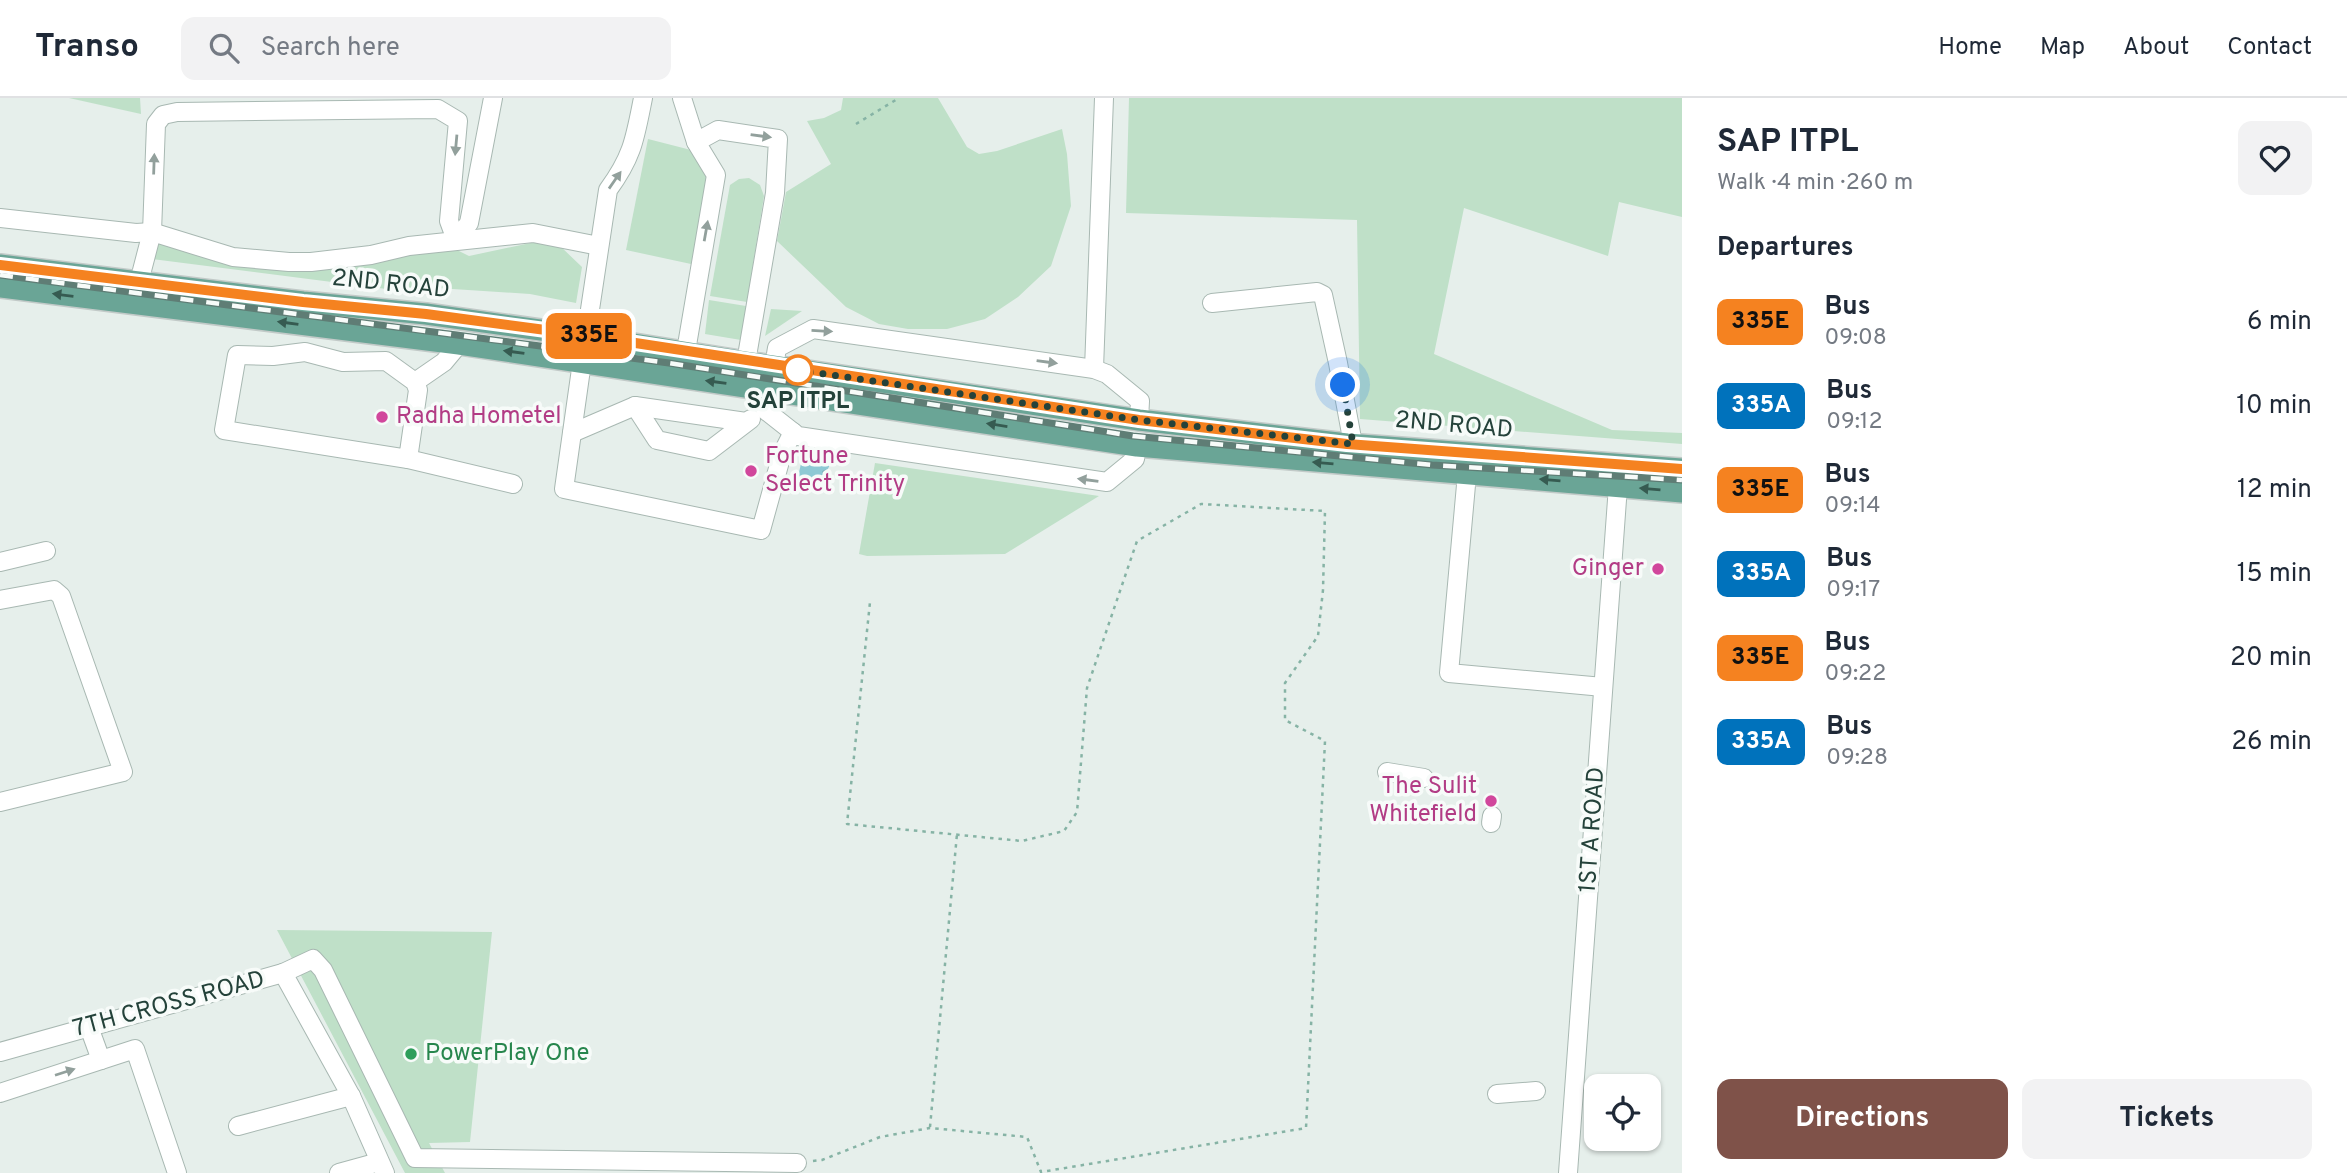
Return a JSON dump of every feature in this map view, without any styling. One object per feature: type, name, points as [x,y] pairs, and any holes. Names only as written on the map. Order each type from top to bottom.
[{"type":"main road","name":"2ND ROAD","points":[[0,265],[426,314],[1139,420],[1353,444],[1682,469]]},
{"type":"main road","name":"2ND ROAD","points":[[0,287],[459,344],[582,362],[766,400],[1137,446],[1682,492]]},
{"type":"main road","points":[[582,362],[586,336]]},
{"type":"street","points":[[456,240],[469,222],[493,98]]},
{"type":"street","points":[[586,336],[608,190],[633,149],[643,98]]},
{"type":"street","points":[[682,98],[696,142],[716,175],[686,351]]},
{"type":"street","points":[[1094,369],[1104,98]]},
{"type":"street","points":[[139,282],[152,232],[156,124],[163,115],[177,112],[438,109],[458,121],[449,221],[456,240]]},
{"type":"street","points":[[696,142],[718,131],[778,139],[773,207],[746,362]]},
{"type":"street","points":[[0,218],[136,233],[152,232],[233,257],[289,262],[371,255],[409,246],[533,233],[598,246]]},
{"type":"street","points":[[1212,303],[1317,292],[1323,295],[1353,444]]},
{"type":"street","points":[[774,366],[777,348],[813,328],[1094,369],[1107,374],[1140,401],[1139,420]]},
{"type":"street","points":[[415,382],[444,362],[459,344]]},
{"type":"street","points":[[408,459],[418,390],[415,382],[386,361],[343,362],[305,352],[273,356],[237,355],[224,430],[408,459],[513,484]]},
{"type":"street","points":[[582,362],[564,489],[761,530],[782,454],[793,432]]},
{"type":"street","points":[[635,406],[657,440],[709,451],[746,422],[766,400]]},
{"type":"street","name":"2ND ROAD","points":[[766,400],[798,436],[1107,482],[1135,459],[1137,446]]},
{"type":"street","points":[[572,433],[635,406],[746,422]]},
{"type":"street","points":[[1467,474],[1449,673],[1603,687]]},
{"type":"street","name":"1ST A ROAD","points":[[1569,1173],[1618,486]]},
{"type":"street","points":[[0,562],[46,551]]},
{"type":"street","points":[[0,600],[54,590],[61,596],[123,772],[0,802]]},
{"type":"street","points":[[1387,772],[1424,778]]},
{"type":"street","points":[[283,973],[313,959],[323,970],[415,1158],[797,1163]]},
{"type":"street","name":"7TH CROSS ROAD","points":[[0,1051],[283,973],[351,1096],[382,1167]]},
{"type":"street","points":[[126,1017],[177,1173]]},
{"type":"street","points":[[89,1027],[101,1060]]},
{"type":"street","points":[[0,1093],[135,1049]]},
{"type":"street","points":[[1497,1094],[1536,1091]]},
{"type":"street","points":[[238,1126],[351,1096]]},
{"type":"street","points":[[339,1173],[382,1167]]},
{"type":"path","points":[[856,124],[899,98]]},
{"type":"path","points":[[797,1163],[822,1160],[880,1137],[930,1128],[1027,1137],[1041,1172],[1306,1128],[1325,741],[1285,720],[1285,683],[1318,636],[1324,590],[1325,511],[1201,504],[1137,541],[1087,688],[1077,812],[1064,831],[1022,841],[847,824],[870,602]]},
{"type":"path","points":[[930,1128],[957,834]]},
{"type":"green space","points":[[69,98],[140,98],[141,114]]},
{"type":"green space","points":[[843,98],[938,98],[967,147],[979,154],[997,151],[1062,129],[1071,206],[1051,266],[1018,297],[985,319],[947,329],[908,329],[879,324],[846,307],[777,241],[786,192],[831,164],[807,121],[824,118],[841,110]]},
{"type":"green space","points":[[1129,98],[1682,98],[1682,217],[1619,202],[1608,256],[1464,208],[1434,354],[1612,430],[1682,433],[1682,444],[1360,419],[1357,220],[1126,213]]},
{"type":"green space","points":[[648,139],[691,150],[708,177],[691,264],[626,250]]},
{"type":"green space","points":[[749,178],[760,185],[764,196],[747,302],[710,296],[730,185],[739,179]]},
{"type":"green space","points":[[545,240],[559,245],[582,267],[576,303],[530,294],[422,287],[402,291],[152,259],[155,242],[173,246],[374,262],[427,252],[457,250],[469,256]]},
{"type":"green space","points":[[709,300],[746,306],[741,340],[705,334]]},
{"type":"green space","points":[[771,309],[802,311],[765,336]]},
{"type":"green space","points":[[875,463],[1099,496],[1005,554],[867,556],[859,554]]},
{"type":"green space","name":"PowerPlay One","points":[[277,930],[492,932],[470,1142],[429,1143],[445,1173],[405,1173]]},
{"type":"water","points":[[803,455],[831,462],[822,477],[809,482],[797,481]]},
{"type":"railway","points":[[0,275],[669,363],[1133,436],[1432,465],[1682,480]]},
{"type":"railway","points":[[587,341],[670,351],[1135,424],[1510,460]]},
{"type":"bus line","name":"335E","points":[[0,265],[303,302],[426,314],[583,335],[1139,420],[1347,444],[1682,469]]},
{"type":"place","name":"SAP ITPL","points":[[798,370]]},
{"type":"place","name":"Radha Hometel","points":[[382,417]]},
{"type":"place","name":"Fortune Select Trinity","points":[[751,471]]},
{"type":"place","name":"Ginger","points":[[1658,569]]},
{"type":"place","name":"The Sulit Whitefield","points":[[1491,801]]},
{"type":"place","name":"PowerPlay One","points":[[411,1054]]},
{"type":"route","points":[[798,370],[1139,420],[1353,444],[1343,385]]}]
